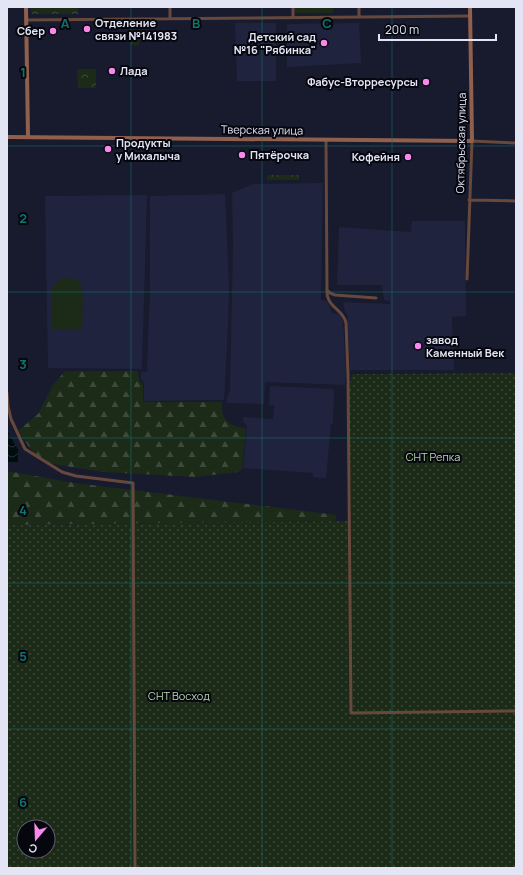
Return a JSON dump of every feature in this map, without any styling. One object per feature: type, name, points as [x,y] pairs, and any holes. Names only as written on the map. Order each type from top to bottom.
[{"type":"main road","points":[[26,7],[28,137]]},
{"type":"main road","name":"Октябрьская улица","points":[[470,7],[472,141]]},
{"type":"main road","name":"Тверская улица","points":[[7,137],[472,141]]},
{"type":"street","points":[[170,7],[170,18]]},
{"type":"street","points":[[292,7],[293,17]]},
{"type":"street","points":[[359,7],[359,17]]},
{"type":"street","points":[[26,20],[470,16]]},
{"type":"street","points":[[326,140],[326,295],[333,307],[344,317],[346,323],[348,374],[351,713],[516,711]]},
{"type":"street","name":"Тверская улица","points":[[472,141],[516,143]]},
{"type":"street","name":"Октябрьская улица","points":[[467,279],[472,141]]},
{"type":"street","points":[[469,200],[516,201]]},
{"type":"street","points":[[327,288],[329,292],[334,294],[376,298]]},
{"type":"street","points":[[7,393],[11,419],[25,449],[62,472],[76,476],[133,483],[135,868]]},
{"type":"shaded area","points":[[235,23],[276,23],[276,81],[237,81]]},
{"type":"shaded area","name":"Детский сад №16 \"Рябинка\"","points":[[359,23],[361,63],[287,67],[287,24]]},
{"type":"shaded area","points":[[323,183],[321,300],[327,301],[332,313],[339,314],[343,321],[346,370],[345,385],[265,382],[264,404],[227,403],[227,398],[230,391],[233,246],[232,193],[254,184]]},
{"type":"shaded area","points":[[225,194],[229,285],[224,400],[144,401],[144,382],[141,379],[141,372],[148,371],[150,196]]},
{"type":"shaded area","points":[[147,195],[142,369],[48,368],[45,196]]},
{"type":"shaded area","points":[[412,221],[465,221],[466,316],[452,317],[454,370],[350,370],[347,314],[345,312],[343,302],[390,304],[390,301],[384,300],[382,285],[337,285],[339,227],[411,232]]},
{"type":"shaded area","points":[[270,386],[334,389],[333,424],[331,424],[326,478],[313,477],[313,473],[243,468],[247,427],[243,421],[243,417],[273,419],[274,405],[269,405]]},
{"type":"green space","points":[[31,7],[78,7],[78,14],[31,14]]},
{"type":"green space","points":[[295,7],[333,7],[333,13],[295,13]]},
{"type":"green space","points":[[132,30],[139,31],[139,46],[131,45]]},
{"type":"green space","points":[[77,69],[96,69],[96,88],[78,88]]},
{"type":"green space","points":[[267,175],[299,175],[299,180],[267,180]]},
{"type":"green space","points":[[67,278],[76,280],[81,286],[83,298],[82,330],[51,330],[51,289],[60,279]]},
{"type":"green space","points":[[65,371],[138,371],[139,380],[143,385],[143,402],[222,402],[223,413],[227,421],[235,426],[246,428],[242,469],[239,472],[196,477],[103,472],[52,464],[34,454],[18,431],[38,414],[53,385]]},
{"type":"green space","points":[[516,373],[516,868],[7,868],[7,525],[351,521],[349,388],[352,374]]},
{"type":"green space","points":[[7,471],[75,483],[337,515],[335,521],[7,525]]},
{"type":"water","points":[[7,430],[18,450],[18,462],[7,462]]},
{"type":"place","name":"Отделение связи №141983","points":[[87,29]]},
{"type":"place","name":"Сбер","points":[[53,31]]},
{"type":"place","name":"Детский сад №16 \"Рябинка\"","points":[[324,43]]},
{"type":"place","name":"Лада","points":[[112,71]]},
{"type":"place","name":"Фабус-Вторресурсы","points":[[426,82]]},
{"type":"place","name":"Продукты у Михалыча","points":[[108,149]]},
{"type":"place","name":"Пятёрочка","points":[[242,155]]},
{"type":"place","name":"Кофейня","points":[[408,157]]},
{"type":"place","name":"завод Каменный Век","points":[[418,346]]},
{"type":"park label","name":"СНТ Репка","points":[[433,457]]},
{"type":"park label","name":"СНТ Восход","points":[[179,696]]}]
